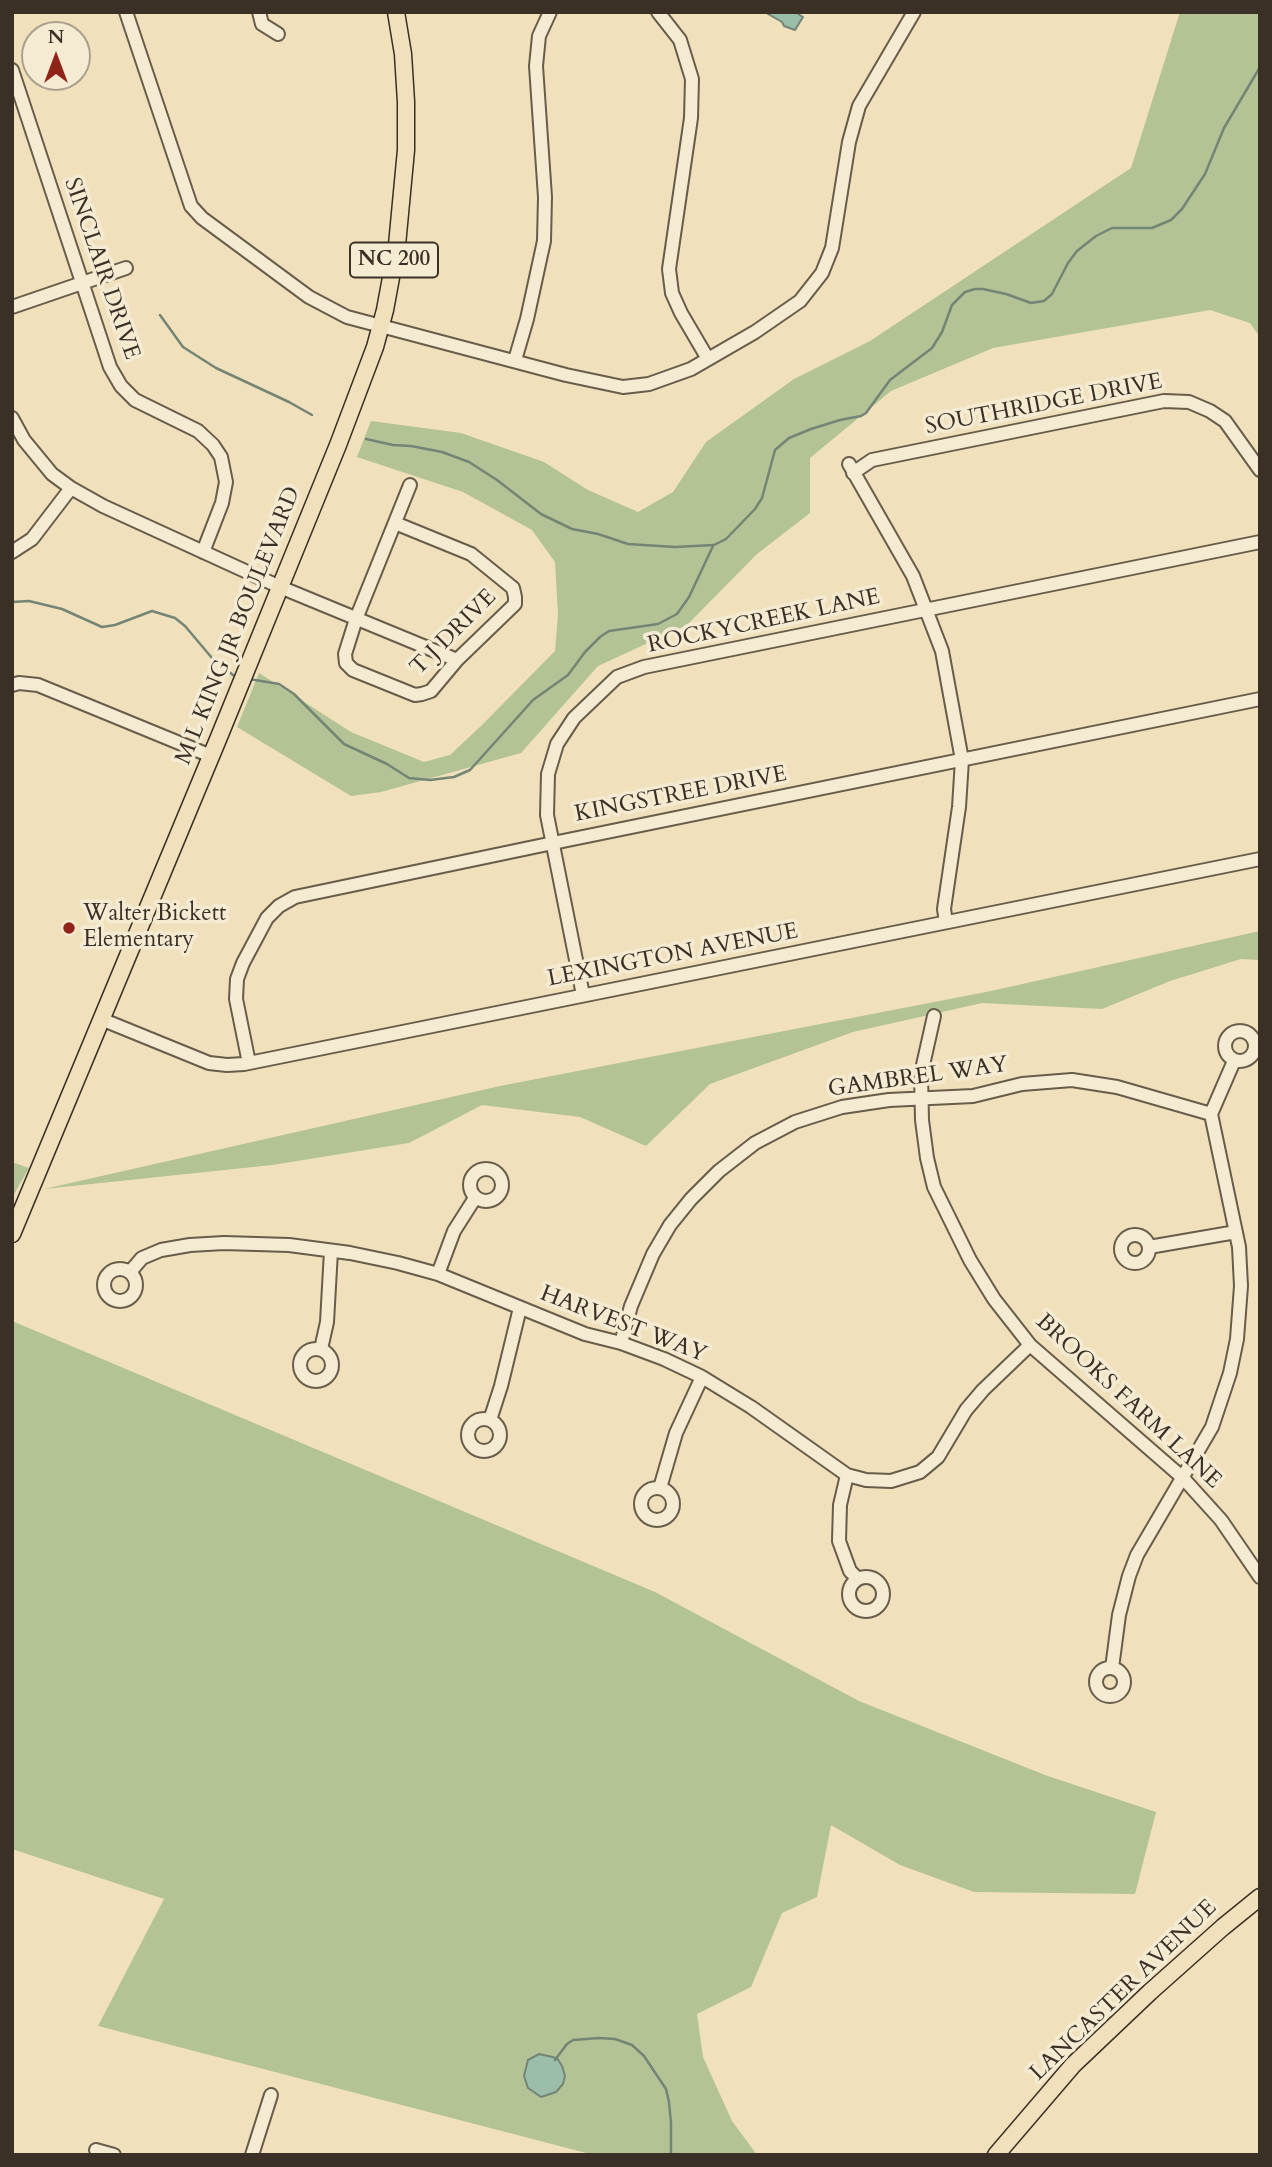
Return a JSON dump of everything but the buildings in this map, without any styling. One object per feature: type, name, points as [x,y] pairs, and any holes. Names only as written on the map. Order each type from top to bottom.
[{"type":"main road","name":"M L KING JR BOULEVARD","points":[[12,1234],[211,756],[362,383],[381,325],[397,245],[406,150],[404,66],[396,12]]},
{"type":"main road","name":"LANCASTER AVENUE","points":[[996,2155],[1073,2065],[1223,1927],[1260,1897]]},
{"type":"street","points":[[126,12],[191,206],[202,218],[309,297],[346,317],[566,375],[623,387],[649,384],[691,369],[800,301],[822,273],[832,248],[849,142],[859,107],[912,13]]},
{"type":"street","points":[[259,12],[262,24],[278,34]]},
{"type":"street","points":[[515,360],[544,241],[545,197],[537,66],[539,37],[550,12]]},
{"type":"street","points":[[658,12],[680,40],[692,79],[691,118],[669,269],[672,293],[708,359]]},
{"type":"street","name":"SINCLAIR DRIVE","points":[[12,70],[110,367],[121,386],[135,400],[198,430],[213,444],[221,457],[225,491],[204,552]]},
{"type":"street","points":[[12,307],[126,268]]},
{"type":"street","name":"SOUTHRIDGE DRIVE","points":[[927,610],[914,576],[851,468],[872,460],[1164,401],[1189,402],[1225,421],[1260,470]]},
{"type":"street","points":[[12,418],[24,440],[52,474],[103,506],[279,587],[457,660]]},
{"type":"street","name":"T J DRIVE","points":[[394,523],[471,554],[513,588],[515,604],[457,660],[431,691],[415,695],[353,670],[346,663],[345,654],[356,619],[394,523],[410,485]]},
{"type":"street","points":[[12,552],[32,539],[71,488]]},
{"type":"street","name":"ROCKYCREEK LANE","points":[[583,995],[547,815],[548,774],[557,744],[574,718],[617,677],[644,667],[1260,541]]},
{"type":"street","points":[[927,610],[942,651],[962,760],[960,807],[944,909],[946,922]]},
{"type":"street","points":[[12,685],[38,685],[211,756]]},
{"type":"street","name":"KINGSTREE DRIVE","points":[[249,1063],[236,999],[237,979],[267,918],[279,906],[295,897],[1260,699]]},
{"type":"street","name":"LEXINGTON AVENUE","points":[[101,1019],[209,1063],[249,1063],[1260,859]]},
{"type":"street","name":"BROOKS FARM LANE","points":[[934,1016],[922,1074],[922,1120],[927,1158],[934,1187],[970,1260],[994,1298],[1030,1345],[1183,1478],[1221,1520],[1260,1577]]},
{"type":"street","points":[[1112,1668],[1119,1615],[1129,1576],[1138,1555],[1212,1427],[1237,1339],[1241,1286],[1236,1232],[1211,1114],[1234,1061]]},
{"type":"street","name":"GAMBREL WAY","points":[[621,1343],[631,1306],[653,1254],[677,1216],[719,1171],[755,1143],[795,1122],[842,1107],[889,1100],[972,1096],[1022,1084],[1072,1080],[1117,1087],[1211,1114]]},
{"type":"street","points":[[438,1274],[454,1231],[475,1198]]},
{"type":"street","points":[[1149,1247],[1236,1232]]},
{"type":"street","name":"HARVEST WAY","points":[[130,1272],[142,1258],[161,1250],[190,1245],[289,1245],[386,1260],[438,1274],[585,1334],[621,1343],[664,1359],[702,1377],[751,1407],[848,1475],[866,1480],[891,1481],[920,1472],[938,1457],[966,1410],[983,1390],[1030,1345]]},
{"type":"street","points":[[321,1349],[327,1322],[331,1251]]},
{"type":"street","points":[[490,1420],[520,1308]]},
{"type":"street","points":[[660,1488],[676,1433],[702,1377]]},
{"type":"street","points":[[848,1475],[840,1505],[839,1541],[850,1571],[858,1579]]},
{"type":"street","points":[[252,2155],[271,2095]]},
{"type":"street","points":[[96,2150],[114,2155]]},
{"type":"shaded area","points":[[795,12],[803,17],[795,30],[784,26],[768,14]]},
{"type":"shaded area","points":[[1180,12],[1260,12],[1260,337],[1250,323],[1210,310],[993,348],[891,391],[810,458],[810,513],[757,554],[687,625],[598,666],[521,753],[381,792],[351,796],[237,727],[259,673],[351,732],[424,762],[450,755],[555,651],[558,614],[555,562],[532,530],[463,492],[357,457],[371,421],[461,433],[544,462],[588,490],[638,512],[673,492],[706,442],[794,379],[870,341],[1131,168]]},
{"type":"shaded area","points":[[1260,931],[1260,960],[1241,959],[1170,981],[1102,1009],[982,1003],[853,1032],[710,1084],[646,1146],[580,1117],[482,1105],[409,1143],[272,1165],[44,1189],[500,1086],[991,991]]},
{"type":"shaded area","points":[[12,1162],[29,1168],[12,1198]]},
{"type":"shaded area","points":[[12,1321],[655,1592],[859,1701],[1045,1775],[1156,1812],[1135,1894],[974,1892],[900,1865],[831,1825],[817,1897],[782,1913],[751,1987],[697,2014],[703,2057],[732,2121],[757,2155],[594,2155],[98,2026],[164,1899],[12,1849]]},
{"type":"shaded area","points":[[539,2054],[557,2058],[565,2076],[563,2084],[556,2092],[541,2097],[528,2088],[524,2076],[528,2060]]},
{"type":"waterway","points":[[366,439],[442,452],[469,462],[541,514],[572,529],[628,544],[675,547],[714,545],[726,539],[755,509],[762,498],[775,450],[789,438],[811,429],[866,413],[890,380],[932,348],[942,332],[952,305],[965,292],[983,289],[1031,303],[1044,301],[1052,294],[1077,251],[1096,236],[1112,228],[1152,228],[1171,220],[1182,209],[1205,174],[1224,128],[1260,67]]},
{"type":"waterway","points":[[160,315],[183,347],[216,368],[312,415]]},
{"type":"waterway","points":[[249,679],[279,684],[294,694],[344,744],[387,764],[409,778],[430,780],[454,777],[470,770],[533,700],[568,675],[600,637],[609,631],[658,624],[677,614],[689,597],[713,546]]},
{"type":"waterway","points":[[12,602],[29,601],[62,609],[102,627],[152,611],[175,618],[212,658],[239,677]]},
{"type":"waterway","points":[[555,2060],[573,2040],[615,2039],[632,2045],[644,2056],[666,2089],[671,2123],[671,2155]]},
{"type":"place","name":"Walter Bickett Elementary","points":[[69,928]]}]
